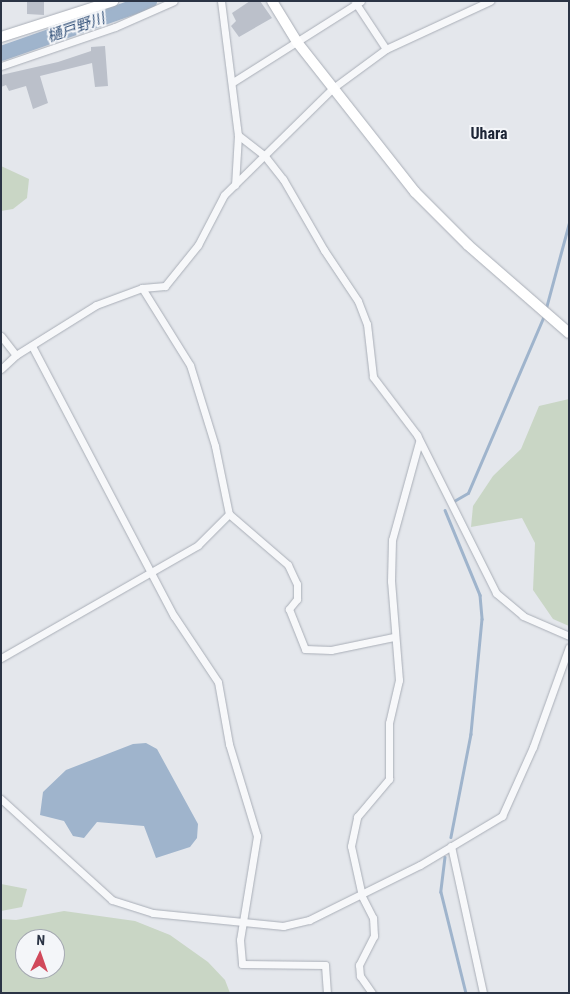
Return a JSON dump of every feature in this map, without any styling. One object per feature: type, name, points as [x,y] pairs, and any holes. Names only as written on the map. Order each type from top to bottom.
[{"type":"street","points":[[1,37],[113,1]]},
{"type":"street","points":[[1,66],[115,27],[174,1]]},
{"type":"street","points":[[221,1],[234,82],[238,135],[235,186]]},
{"type":"street","points":[[272,1],[297,42],[415,192],[468,245],[569,333]]},
{"type":"street","points":[[1,369],[16,355],[96,306],[142,288],[165,286],[198,245],[224,195],[333,88],[386,49],[490,1]]},
{"type":"street","points":[[234,82],[357,2],[386,49]]},
{"type":"street","points":[[238,135],[264,155],[283,179],[324,250],[358,301],[367,324],[373,376],[420,441],[496,594],[523,616],[569,636]]},
{"type":"street","points":[[142,288],[190,365],[215,446],[229,514],[288,565],[297,584],[297,599],[289,609],[291,621],[305,649],[331,650],[394,637]]},
{"type":"street","points":[[1,336],[16,355]]},
{"type":"street","points":[[32,346],[174,616],[218,682],[226,711],[229,744],[257,836],[243,921],[242,964],[325,966],[327,993]]},
{"type":"street","points":[[372,993],[360,976],[359,965],[374,936],[374,918],[362,896],[351,846],[357,817],[389,779],[389,723],[399,680],[394,637],[392,540],[420,441]]},
{"type":"street","points":[[1,658],[68,617],[152,573],[198,545],[229,514]]},
{"type":"street","points":[[1,800],[112,900],[153,913],[283,926],[309,920],[362,896],[502,816],[533,747],[569,647]]},
{"type":"street","points":[[451,846],[483,993]]},
{"type":"green space","points":[[1,166],[29,179],[27,198],[13,209],[1,211]]},
{"type":"green space","points":[[569,399],[569,626],[553,619],[533,590],[535,543],[522,518],[471,527],[473,506],[493,476],[521,449],[539,406]]},
{"type":"green space","points":[[1,884],[27,889],[22,907],[1,911]]},
{"type":"green space","points":[[64,911],[135,921],[170,935],[208,962],[225,980],[230,993],[1,993],[1,919],[16,920]]},
{"type":"water","points":[[146,743],[157,749],[198,824],[197,838],[190,847],[156,858],[144,826],[97,822],[84,838],[73,836],[64,821],[40,815],[43,792],[66,770],[133,744]]},
{"type":"building","points":[[27,1],[44,1],[44,15],[27,14]]},
{"type":"building","points":[[250,1],[260,1],[272,18],[239,37],[231,26],[236,21],[232,13]]},
{"type":"building","points":[[105,46],[108,86],[95,87],[92,63],[40,76],[48,103],[33,109],[26,86],[9,91],[6,85],[1,87],[1,75],[58,62],[91,51],[91,47]]},
{"type":"waterway","name":"樋戸野川","points":[[1,53],[149,1]]},
{"type":"waterway","points":[[546,308],[569,223]]},
{"type":"waterway","points":[[454,501],[468,493],[544,316]]},
{"type":"waterway","points":[[445,510],[480,595],[482,619],[471,734],[451,837]]},
{"type":"waterway","points":[[445,857],[441,892],[466,993]]},
{"type":"district","name":"Uhara","points":[[489,134]]}]
